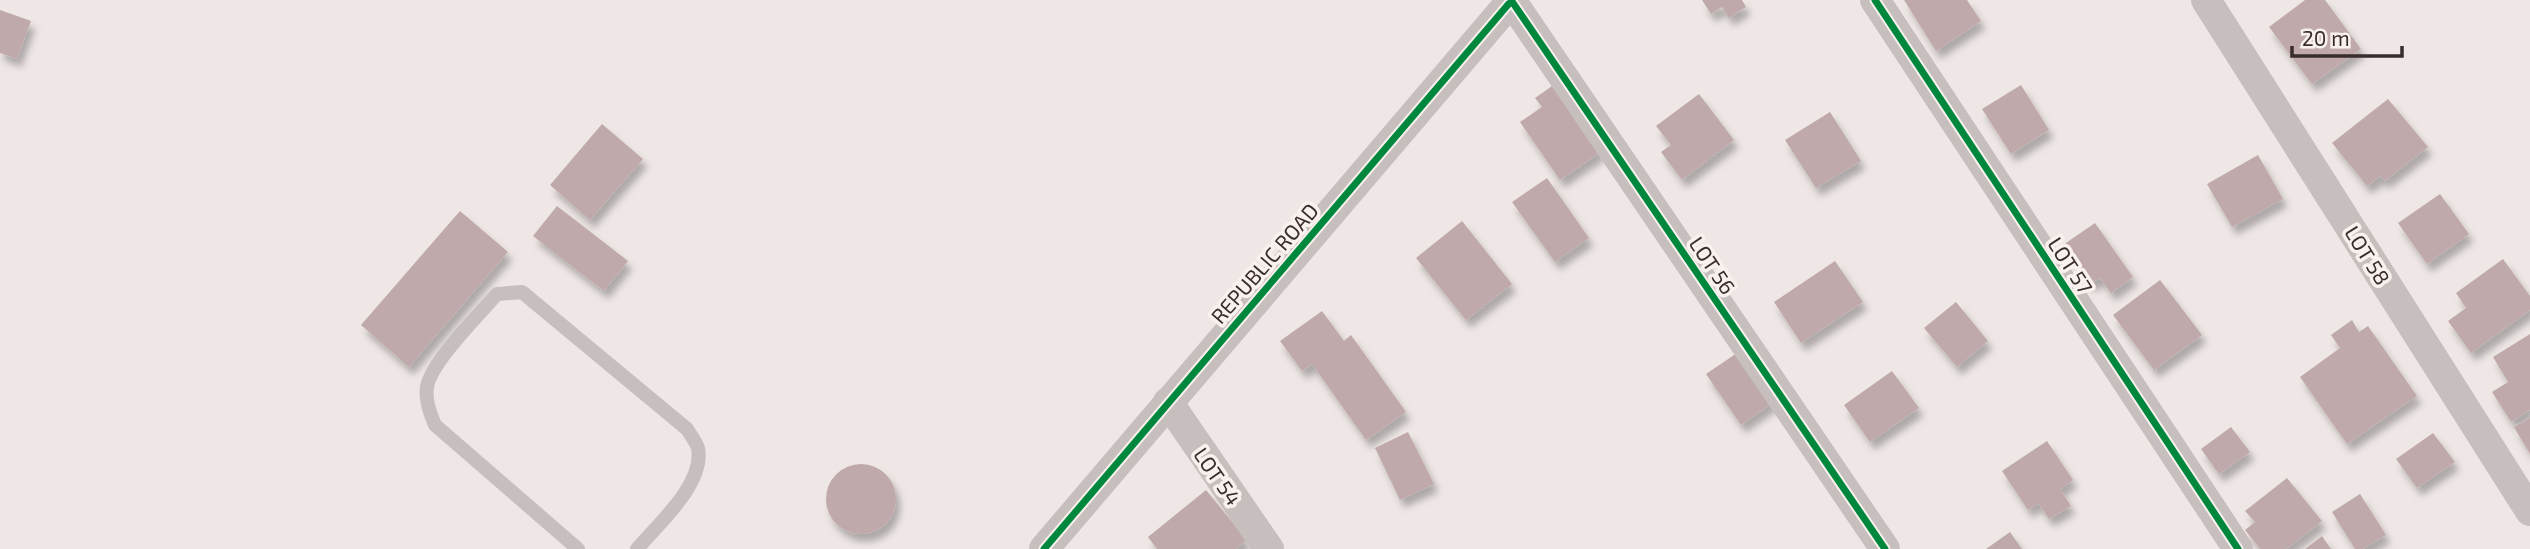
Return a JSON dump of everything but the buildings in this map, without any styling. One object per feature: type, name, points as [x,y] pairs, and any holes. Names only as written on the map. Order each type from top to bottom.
[{"type":"street","name":"REPUBLIC ROAD","points":[[1044,549],[1511,0]]},
{"type":"street","name":"LOT 56","points":[[1511,0],[1885,549]]},
{"type":"street","name":"LOT 57","points":[[1875,0],[2238,549]]},
{"type":"street","name":"LOT 58","points":[[2206,0],[2530,510]]},
{"type":"street","name":"LOT 54","points":[[1168,402],[1269,549]]},
{"type":"lane","points":[[578,549],[435,425],[428,408],[427,389],[432,371],[497,294],[522,292],[687,429],[698,447],[697,474],[684,494],[636,549]]},
{"type":"cycle path","points":[[1511,0],[1885,549]]},
{"type":"cycle path","points":[[1044,549],[1512,0]]},
{"type":"cycle path","points":[[1875,0],[2238,549]]}]
